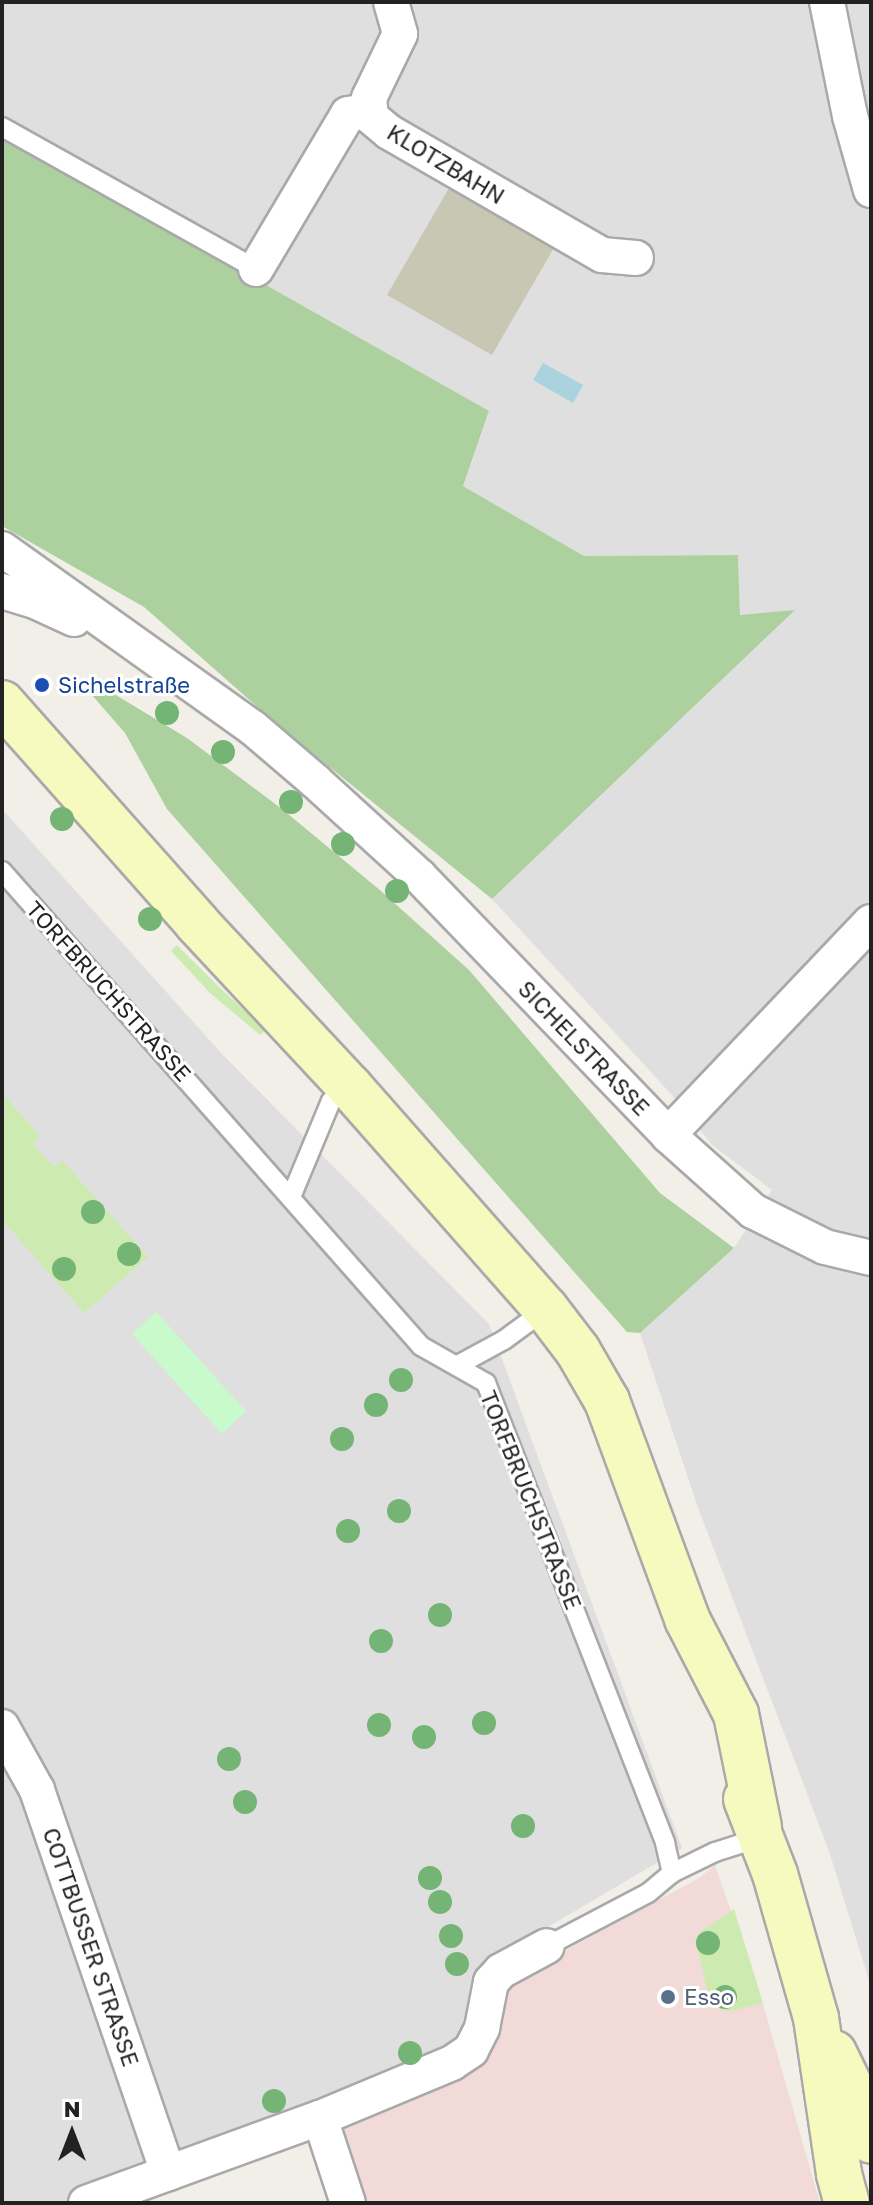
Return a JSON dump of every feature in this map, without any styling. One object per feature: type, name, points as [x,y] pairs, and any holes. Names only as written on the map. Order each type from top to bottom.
[{"type":"main road","points":[[2,703],[197,923],[350,1087],[546,1309],[578,1351],[607,1401],[687,1619],[736,1714],[761,1832],[816,2018],[839,2174],[847,2203]]},
{"type":"main road","points":[[816,2018],[866,2124],[856,2170],[865,2203]]},
{"type":"street","name":"KLOTZBAHN","points":[[391,2],[400,34],[369,98],[368,111],[389,132],[602,255],[636,258]]},
{"type":"street","points":[[827,2],[850,116],[871,190]]},
{"type":"street","points":[[256,269],[348,114],[368,111]]},
{"type":"street","name":"SICHELSTRASSE","points":[[2,549],[253,728],[420,877],[668,1135],[753,1211],[825,1247],[871,1258]]},
{"type":"street","name":"SICHELSTRASSE","points":[[2,591],[35,601],[136,647]]},
{"type":"street","points":[[668,1135],[871,922]]},
{"type":"street","name":"COTTBUSSER STRASSE","points":[[2,1727],[15,1778],[76,1898],[168,2173]]},
{"type":"street","points":[[86,2203],[320,2118],[452,2063],[471,2050],[482,2028],[491,1982],[501,1971],[547,1946]]},
{"type":"street","points":[[320,2118],[348,2203]]},
{"type":"lane","points":[[2,127],[256,269]]},
{"type":"lane","name":"TORFBRUCHSTRASSE","points":[[2,871],[421,1346],[486,1383],[659,1828],[672,1873]]},
{"type":"lane","points":[[291,1197],[331,1101],[350,1087]]},
{"type":"lane","points":[[458,1365],[504,1340],[546,1309]]},
{"type":"lane","points":[[547,1946],[648,1893],[672,1873],[761,1832]]},
{"type":"shaded area","points":[[2,2],[871,2],[871,1987],[829,1851],[697,1505],[640,1333],[734,1248],[772,1190],[711,1144],[672,1095],[492,899],[794,611],[740,615],[738,555],[584,556],[463,486],[489,412],[2,136]]},
{"type":"shaded area","points":[[449,188],[555,246],[492,355],[387,295]]},
{"type":"shaded area","points":[[2,809],[222,1054],[489,1324],[682,1848],[475,1970],[467,2026],[448,2050],[63,2203],[2,2203]]},
{"type":"shaded area","points":[[715,1865],[763,2004],[820,2203],[363,2203],[331,2122],[462,2079],[485,2062],[501,2021],[502,1985],[699,1878]]},
{"type":"green space","points":[[2,136],[489,411],[463,486],[584,556],[738,555],[740,615],[795,610],[492,899],[279,726],[144,607],[2,526]]},
{"type":"green space","points":[[91,680],[187,738],[282,809],[381,891],[469,970],[660,1193],[734,1248],[640,1333],[627,1332],[167,809],[125,733],[91,694]]},
{"type":"green space","points":[[177,945],[266,1030],[260,1035],[210,993],[171,951]]},
{"type":"green space","points":[[2,1093],[40,1136],[33,1143],[54,1167],[62,1160],[148,1257],[84,1313],[2,1220]]},
{"type":"green space","points":[[156,1312],[246,1411],[222,1434],[132,1334]]},
{"type":"green space","points":[[734,1909],[763,2003],[727,2012],[710,2001],[695,1939],[700,1932]]},
{"type":"water","points":[[543,363],[583,385],[573,403],[533,380]]},
{"type":"place","name":"Sichelstraße","points":[[42,685]]},
{"type":"place","name":"Esso","points":[[668,1997]]}]
